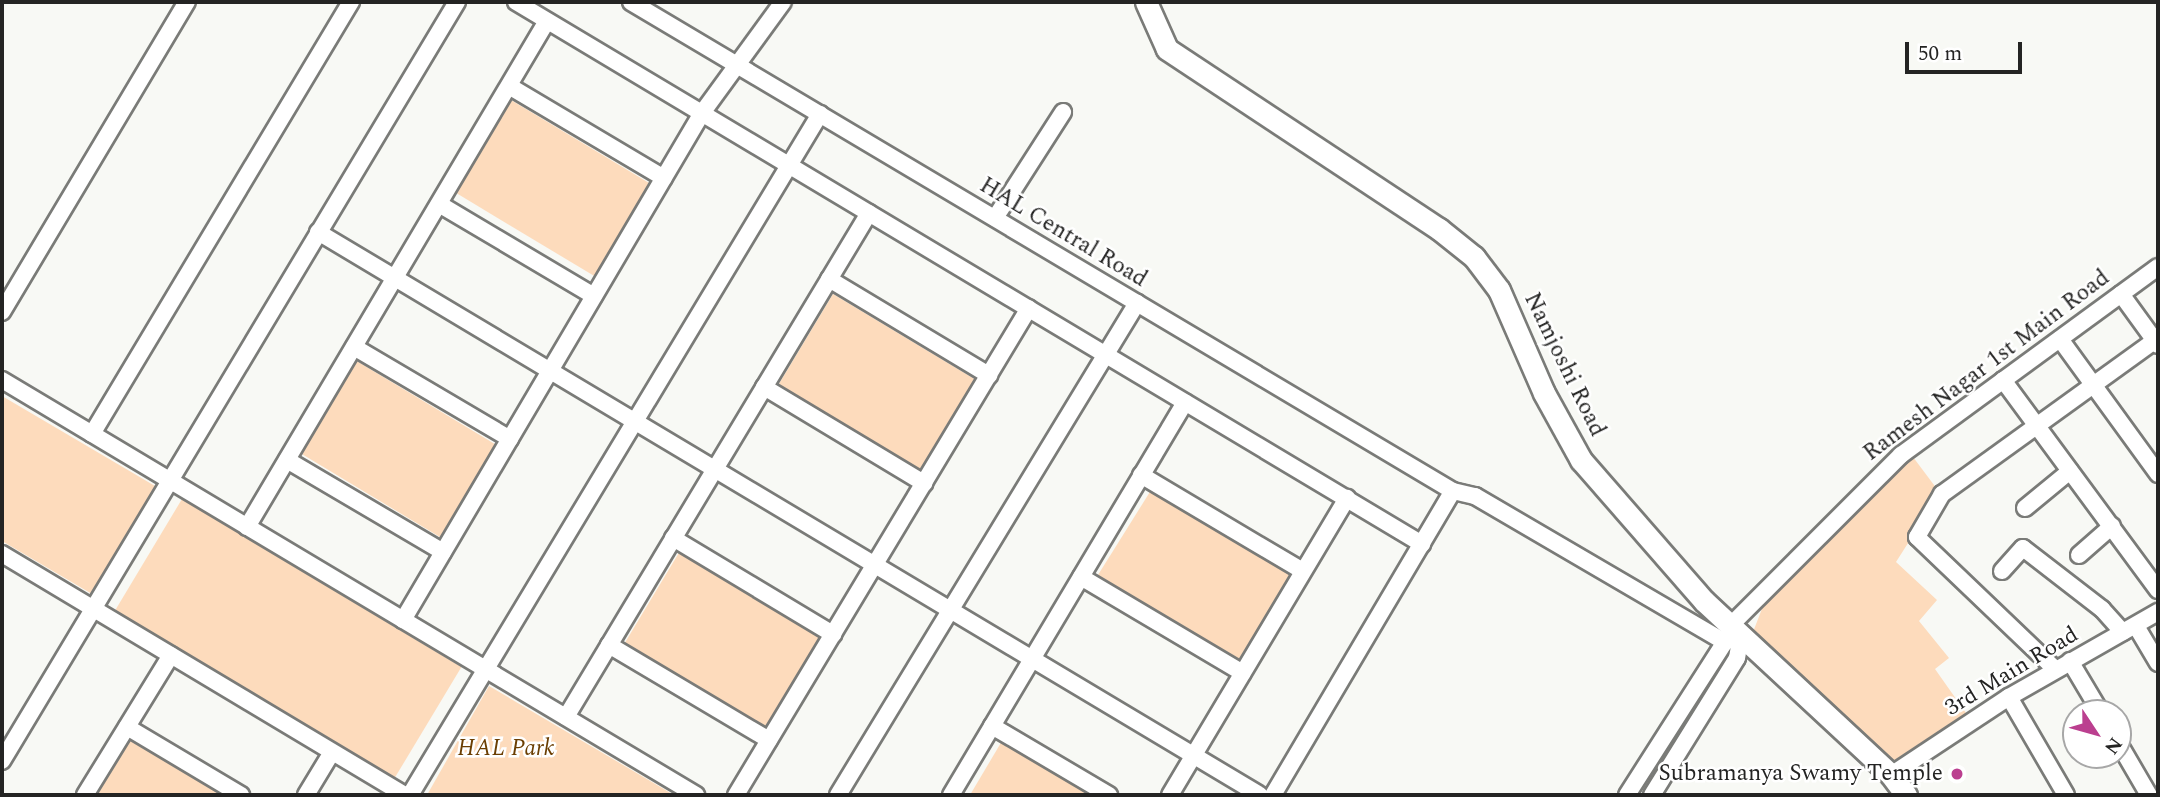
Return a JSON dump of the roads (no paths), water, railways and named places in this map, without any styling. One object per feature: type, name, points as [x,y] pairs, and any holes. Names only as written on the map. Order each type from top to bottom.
[{"type":"main road","name":"Namjoshi Road","points":[[1146,2],[1167,49],[1474,257],[1499,290],[1544,393],[1581,460],[1732,634],[1891,775],[1906,795]]},
{"type":"street","points":[[2,312],[187,2]]},
{"type":"street","points":[[92,435],[352,2]]},
{"type":"street","points":[[2,761],[457,2]]},
{"type":"street","points":[[516,2],[1422,544]]},
{"type":"street","name":"HAL Central Road","points":[[631,2],[1453,491],[1475,496],[1732,634]]},
{"type":"street","points":[[402,620],[702,113],[783,2]]},
{"type":"street","points":[[247,527],[547,21]]},
{"type":"street","points":[[509,86],[664,178]]},
{"type":"street","points":[[995,218],[1063,112]]},
{"type":"street","points":[[4,560],[93,608],[408,795],[820,114]]},
{"type":"street","points":[[439,204],[594,296]]},
{"type":"street","points":[[566,717],[869,213]]},
{"type":"street","points":[[318,232],[1260,795]]},
{"type":"street","name":"Ramesh Nagar 1st Main Road","points":[[1627,795],[1732,634],[1875,478],[2158,267]]},
{"type":"street","points":[[830,279],[989,374]]},
{"type":"street","points":[[2090,699],[2063,665],[1917,537],[1942,494],[2157,341],[2121,294]]},
{"type":"street","points":[[838,795],[1103,352],[1137,303]]},
{"type":"street","points":[[736,795],[1029,308]]},
{"type":"street","points":[[2060,339],[2158,474]]},
{"type":"street","points":[[354,347],[510,439]]},
{"type":"street","points":[[2,380],[696,795]]},
{"type":"street","points":[[2003,380],[2158,590]]},
{"type":"street","points":[[764,387],[924,483]]},
{"type":"street","points":[[951,795],[1185,402]]},
{"type":"street","points":[[287,460],[443,552]]},
{"type":"street","points":[[2025,508],[2070,471]]},
{"type":"street","points":[[1141,475],[1303,571]]},
{"type":"street","points":[[1273,795],[1453,491]]},
{"type":"street","points":[[1170,795],[1347,498]]},
{"type":"street","points":[[2079,555],[2112,526]]},
{"type":"street","points":[[673,538],[833,634]]},
{"type":"street","points":[[2002,572],[2023,548],[2130,629],[2158,663]]},
{"type":"street","points":[[1081,577],[1243,673]]},
{"type":"street","name":"3rd Main Road","points":[[1891,775],[2009,697],[2158,612]]},
{"type":"street","points":[[1652,795],[1737,658],[1732,634]]},
{"type":"street","points":[[609,645],[769,740]]},
{"type":"street","points":[[86,795],[171,655]]},
{"type":"street","points":[[2009,697],[2066,795]]},
{"type":"street","points":[[992,726],[1109,795]]},
{"type":"street","points":[[127,727],[240,795]]},
{"type":"street","points":[[306,795],[332,752]]},
{"type":"street","points":[[2132,765],[2150,795]]},
{"type":"place","name":"Subramanya Swamy Temple","points":[[1957,774]]},
{"type":"park label","name":"HAL Park","points":[[506,749]]}]
